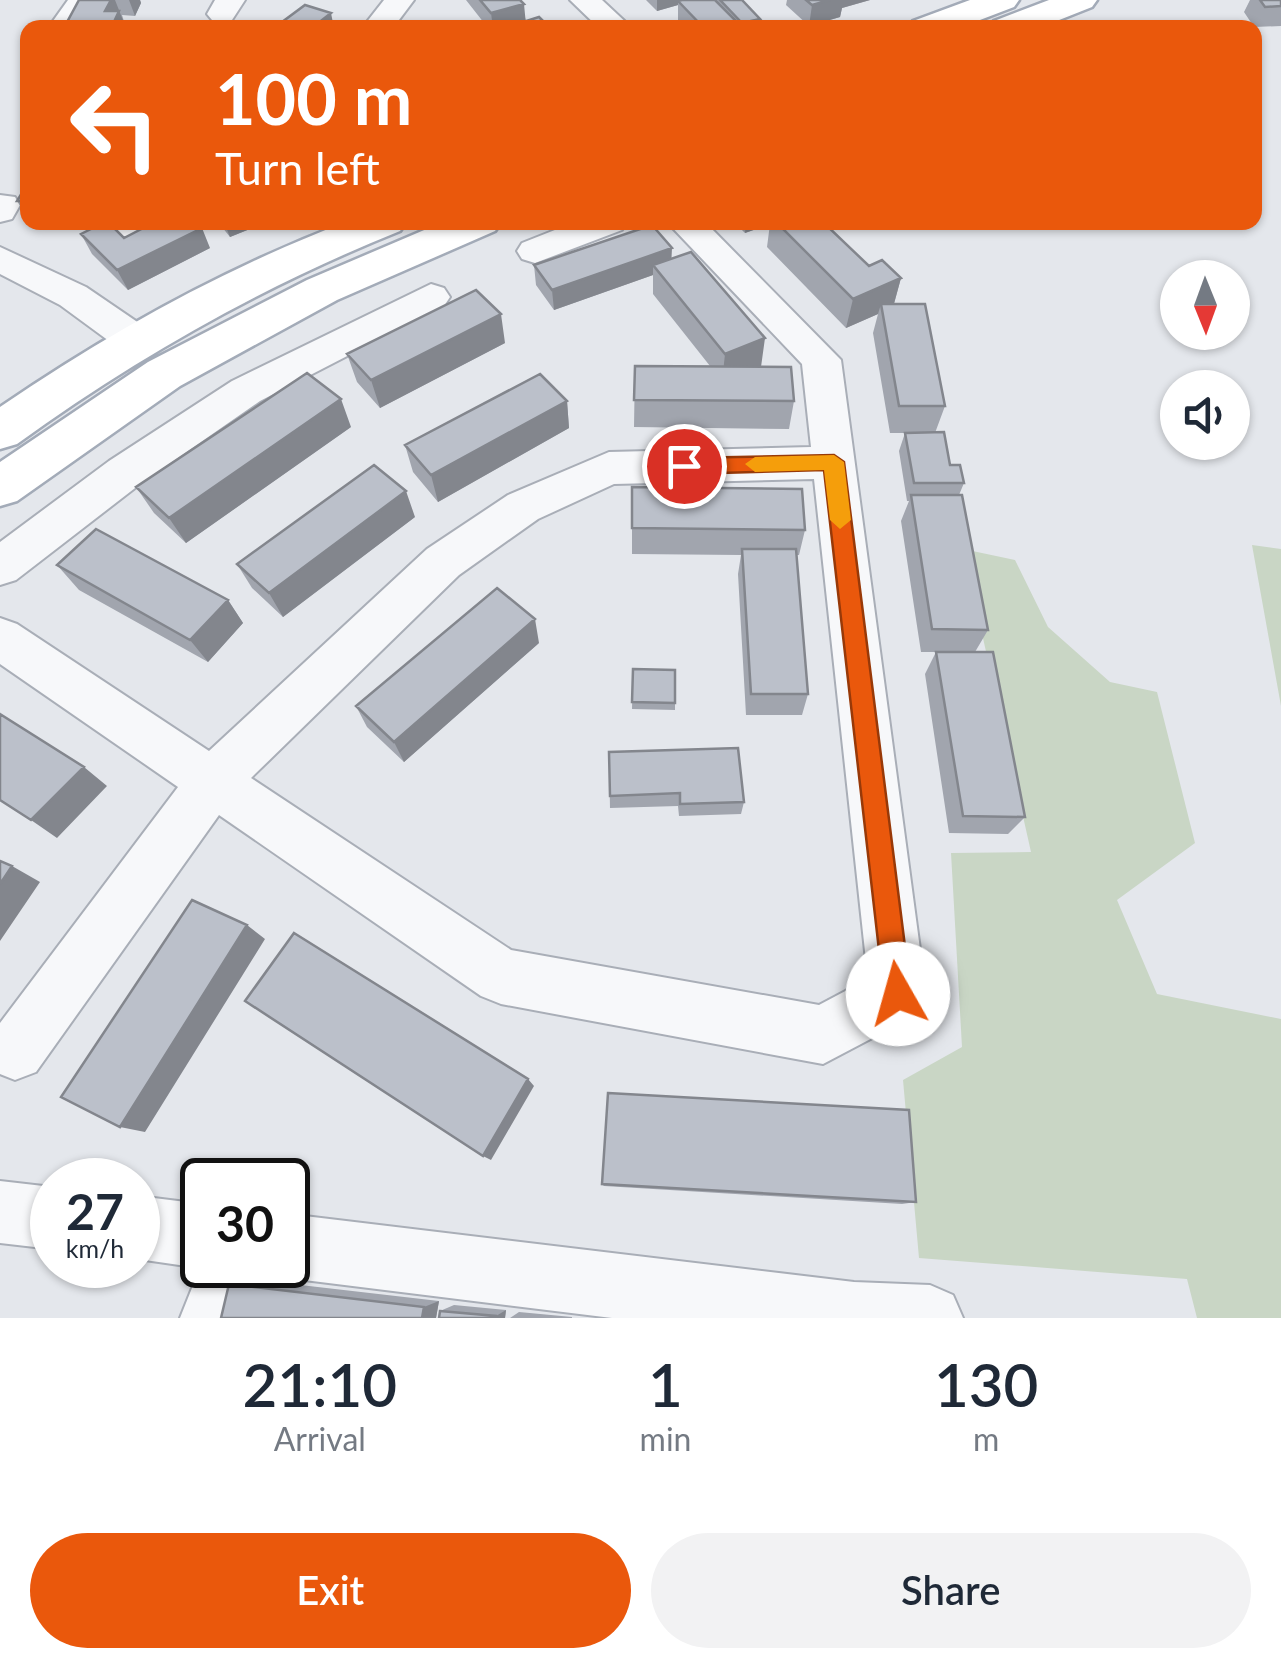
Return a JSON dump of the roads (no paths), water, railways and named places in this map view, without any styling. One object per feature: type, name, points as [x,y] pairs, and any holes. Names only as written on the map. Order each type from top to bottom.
[{"type":"main road","points":[[947,20],[1002,0]]},
{"type":"main road","points":[[1027,20],[1080,0]]},
{"type":"main road","points":[[0,432],[70,381],[207,302],[330,242],[364,230]]},
{"type":"main road","points":[[0,487],[164,374],[322,290],[462,230]]},
{"type":"street","points":[[383,20],[399,0]]},
{"type":"street","points":[[585,0],[607,20]]},
{"type":"street","points":[[535,251],[589,230]]},
{"type":"street","points":[[0,638],[501,976],[823,1036],[898,994],[821,360],[692,230]]},
{"type":"street","points":[[0,259],[73,296],[138,342]]},
{"type":"street","points":[[0,567],[124,473],[246,391],[432,297]]},
{"type":"street","points":[[15,1051],[214,781],[443,562],[524,506],[609,468],[834,462]]},
{"type":"street","points":[[0,1212],[30,1215]]},
{"type":"street","points":[[310,1249],[902,1318]]},
{"type":"street","points":[[213,1318],[224,1288]]}]
